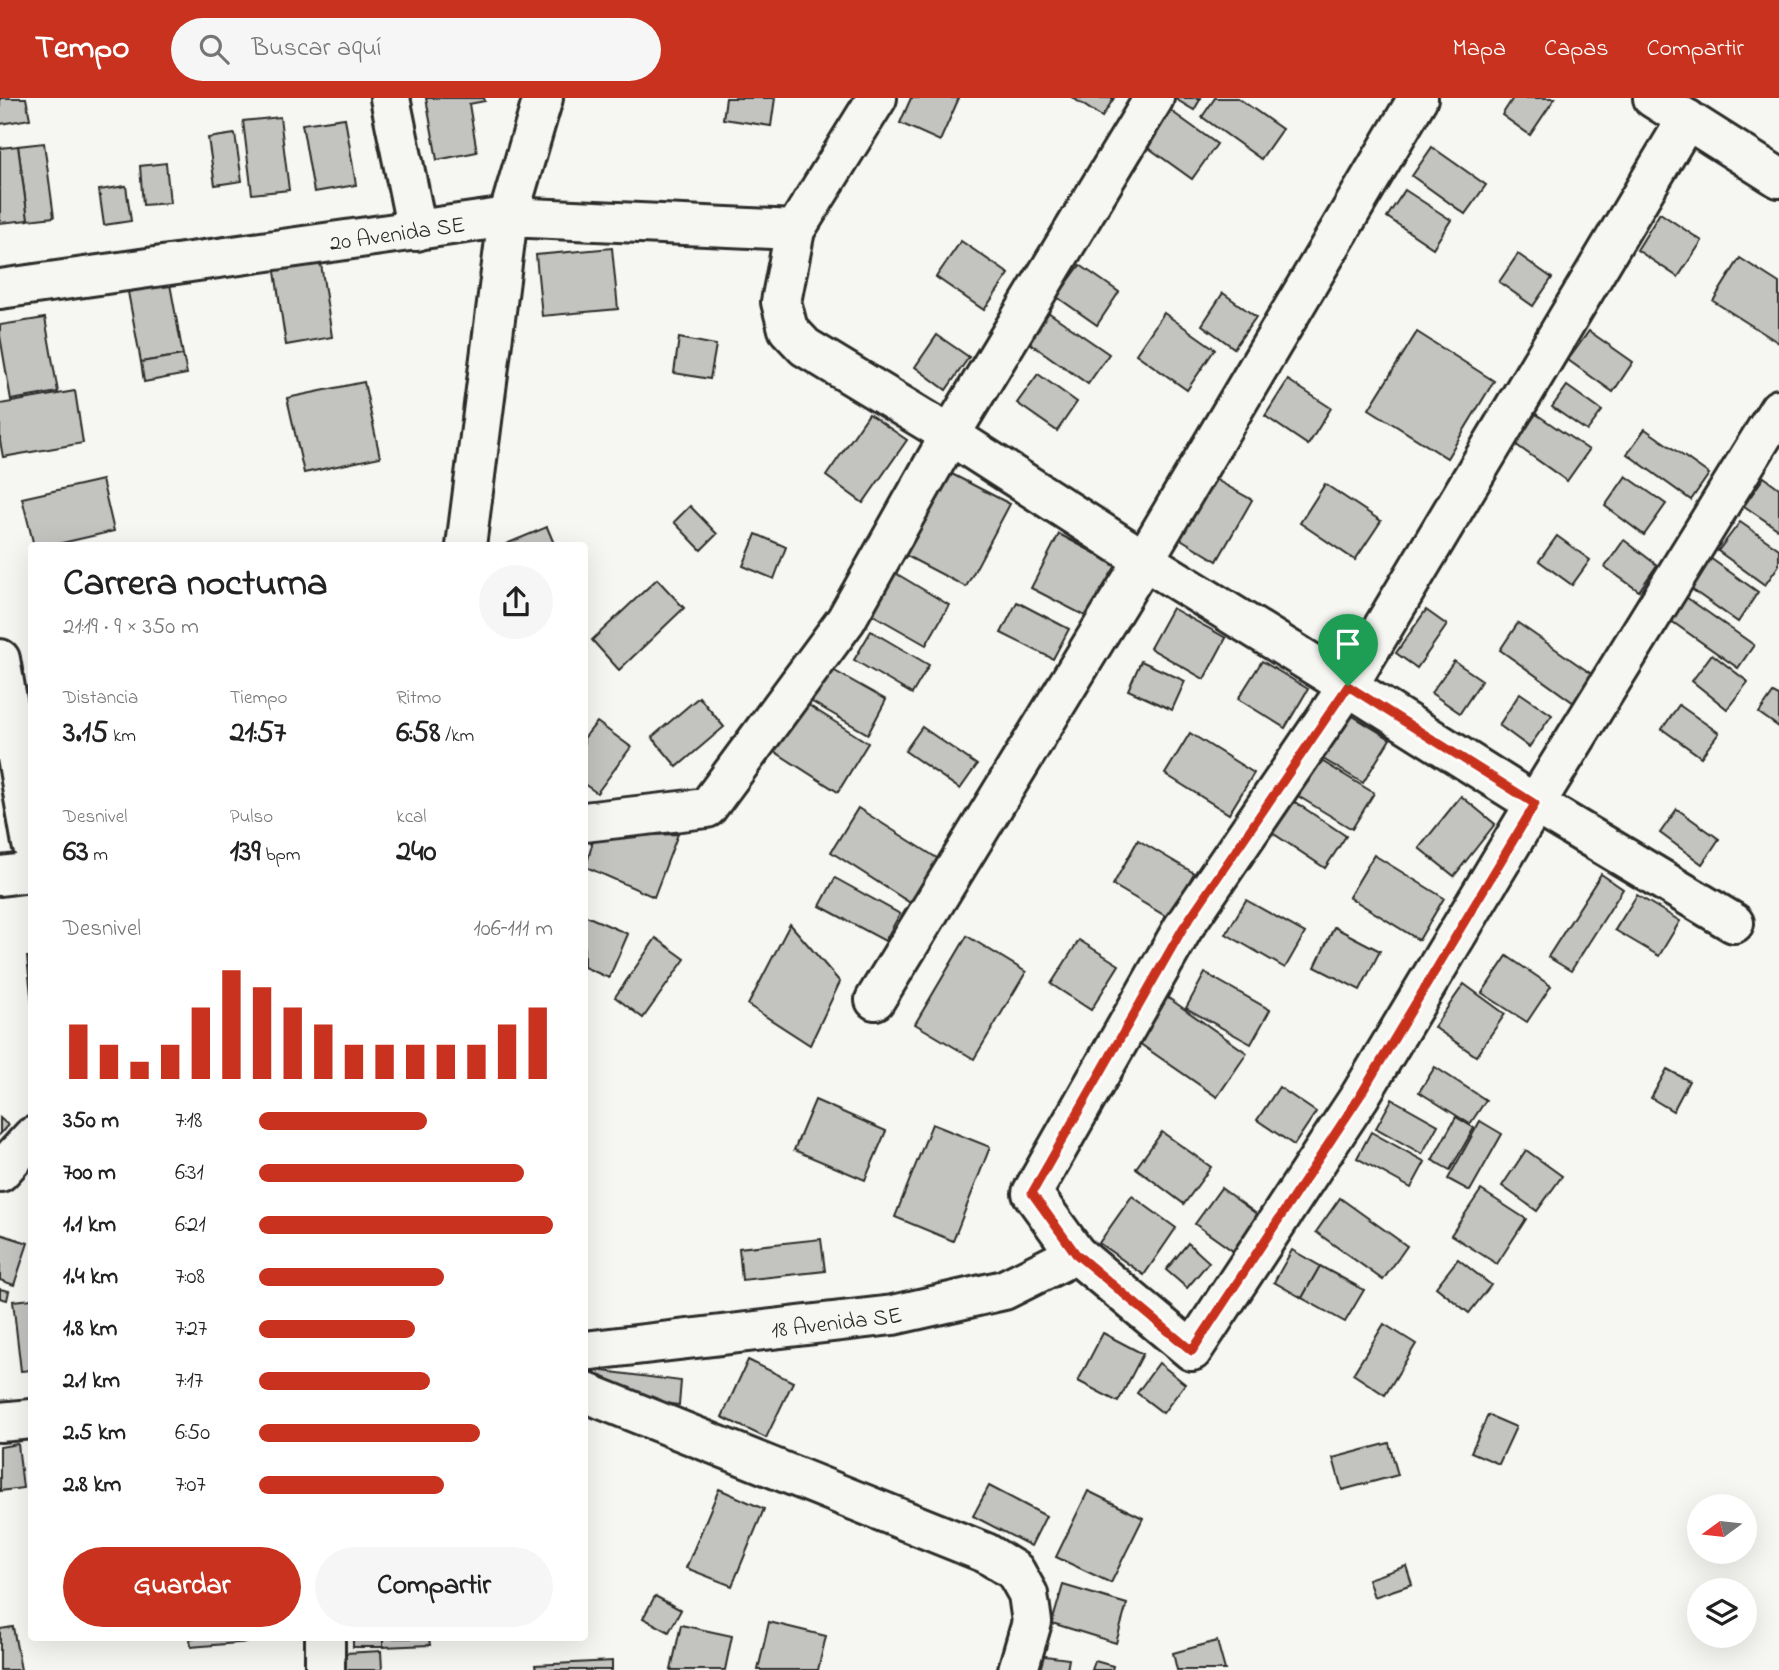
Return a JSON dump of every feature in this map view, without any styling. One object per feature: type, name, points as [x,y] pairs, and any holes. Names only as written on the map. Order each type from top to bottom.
[{"type":"street","points":[[390,98],[417,230]]},
{"type":"street","points":[[467,542],[508,218],[543,98]]},
{"type":"street","points":[[877,98],[795,230],[780,302],[788,329],[805,347],[950,435],[1143,560],[1535,804],[1734,923]]},
{"type":"street","points":[[588,822],[707,808],[846,620],[950,435],[1154,98]]},
{"type":"street","points":[[875,1000],[1143,560],[1418,98]]},
{"type":"street","points":[[1653,98],[1779,178]]},
{"type":"street","points":[[1688,119],[1348,686],[1183,928],[1032,1193],[1076,1254],[1192,1351],[1360,1096],[1535,804],[1779,410]]},
{"type":"street","name":"20 Avenida SE","points":[[0,289],[508,218],[795,230]]},
{"type":"street","points":[[0,659],[28,821]]},
{"type":"street","points":[[0,876],[28,872]]},
{"type":"street","points":[[0,1172],[28,1141]]},
{"type":"street","name":"18 Avenida SE","points":[[588,1350],[893,1315],[1004,1290],[1076,1254]]},
{"type":"street","points":[[588,1394],[986,1553],[1015,1572],[1028,1594],[1032,1622],[1018,1670]]},
{"type":"street","points":[[0,1422],[28,1419]]},
{"type":"street","points":[[325,1641],[325,1670]]},
{"type":"building","points":[[0,98],[26,98],[30,119],[0,124]]},
{"type":"building","points":[[426,98],[484,98],[485,101],[469,104],[477,152],[437,160]]},
{"type":"building","points":[[726,98],[775,98],[771,126],[723,119]]},
{"type":"building","points":[[911,98],[959,98],[940,141],[900,123]]},
{"type":"building","points":[[1073,98],[1114,98],[1102,117]]},
{"type":"building","points":[[1174,98],[1201,98],[1194,110]]},
{"type":"building","points":[[1215,98],[1238,98],[1282,129],[1261,159],[1202,117]]},
{"type":"building","points":[[1513,98],[1555,98],[1530,135],[1502,115]]},
{"type":"building","points":[[1164,106],[1217,144],[1192,179],[1139,141]]},
{"type":"building","points":[[280,117],[289,190],[252,194],[243,121]]},
{"type":"building","points":[[345,118],[356,185],[314,192],[302,124]]},
{"type":"building","points":[[235,134],[242,181],[215,185],[208,138]]},
{"type":"building","points":[[44,143],[54,217],[28,220],[18,146]]},
{"type":"building","points":[[18,146],[28,220],[0,223],[0,148]]},
{"type":"building","points":[[1432,147],[1486,185],[1465,214],[1412,176]]},
{"type":"building","points":[[166,163],[170,203],[143,205],[140,166]]},
{"type":"building","points":[[126,186],[131,221],[104,225],[99,190]]},
{"type":"building","points":[[1405,190],[1451,220],[1433,248],[1387,217]]},
{"type":"building","points":[[1660,213],[1702,241],[1678,277],[1637,250]]},
{"type":"building","points":[[961,241],[1009,274],[984,310],[936,277]]},
{"type":"building","points":[[612,248],[618,309],[542,316],[536,255]]},
{"type":"building","points":[[1518,254],[1552,278],[1533,306],[1499,282]]},
{"type":"building","points":[[320,257],[332,337],[286,345],[274,265]]},
{"type":"building","points":[[1740,258],[1779,283],[1779,343],[1713,301]]},
{"type":"building","points":[[1080,265],[1119,292],[1097,325],[1057,297]]},
{"type":"building","points":[[170,284],[183,355],[141,362],[128,292]]},
{"type":"building","points":[[1223,293],[1256,317],[1234,348],[1202,325]]},
{"type":"building","points":[[1045,310],[1109,354],[1088,384],[1024,339]]},
{"type":"building","points":[[1164,313],[1215,349],[1187,390],[1136,354]]},
{"type":"building","points":[[45,318],[58,392],[11,400],[0,325]]},
{"type":"building","points":[[1589,331],[1633,362],[1613,392],[1568,360]]},
{"type":"building","points":[[1417,332],[1494,381],[1447,458],[1369,409]]},
{"type":"building","points":[[937,335],[969,357],[946,390],[915,367]]},
{"type":"building","points":[[679,338],[716,345],[710,379],[674,373]]},
{"type":"building","points":[[183,355],[187,374],[144,382],[141,362]]},
{"type":"building","points":[[1038,374],[1077,402],[1057,431],[1017,403]]},
{"type":"building","points":[[1288,380],[1331,408],[1308,445],[1265,416]]},
{"type":"building","points":[[364,382],[380,457],[304,473],[287,398]]},
{"type":"building","points":[[1567,386],[1602,411],[1587,431],[1552,407]]},
{"type":"building","points":[[75,391],[83,443],[3,457],[0,404]]},
{"type":"building","points":[[869,414],[907,440],[863,503],[826,476]]},
{"type":"building","points":[[1536,414],[1589,450],[1567,481],[1515,444]]},
{"type":"building","points":[[1645,429],[1709,474],[1691,500],[1627,454]]},
{"type":"building","points":[[946,471],[1010,504],[966,587],[903,554]]},
{"type":"building","points":[[1626,476],[1666,504],[1644,535],[1605,506]]},
{"type":"building","points":[[1764,477],[1779,488],[1779,530],[1744,506]]},
{"type":"building","points":[[1213,478],[1252,500],[1217,561],[1179,538]]},
{"type":"building","points":[[102,480],[114,531],[66,542],[33,542],[22,498]]},
{"type":"building","points":[[1325,484],[1381,521],[1355,560],[1300,523]]},
{"type":"building","points":[[690,506],[717,534],[701,550],[674,522]]},
{"type":"building","points":[[1740,522],[1779,549],[1779,565],[1765,585],[1718,551]]},
{"type":"building","points":[[547,527],[553,542],[511,542]]},
{"type":"building","points":[[756,534],[786,547],[774,579],[743,566]]},
{"type":"building","points":[[1059,534],[1117,565],[1089,618],[1031,588]]},
{"type":"building","points":[[1557,536],[1590,560],[1572,585],[1539,561]]},
{"type":"building","points":[[1624,540],[1657,565],[1639,591],[1605,567]]},
{"type":"building","points":[[1710,558],[1758,592],[1738,622],[1690,588]]},
{"type":"building","points":[[892,571],[949,605],[926,645],[868,612]]},
{"type":"building","points":[[657,579],[684,608],[619,670],[592,640]]},
{"type":"building","points":[[1683,595],[1754,645],[1738,668],[1667,618]]},
{"type":"building","points":[[1017,602],[1069,629],[1053,659],[1001,633]]},
{"type":"building","points":[[1172,608],[1226,638],[1204,679],[1150,648]]},
{"type":"building","points":[[1426,610],[1447,625],[1417,668],[1396,653]]},
{"type":"building","points":[[1518,623],[1593,675],[1574,703],[1500,650]]},
{"type":"building","points":[[871,631],[929,665],[912,694],[854,660]]},
{"type":"building","points":[[1712,654],[1748,682],[1727,709],[1692,681]]},
{"type":"building","points":[[1141,661],[1185,681],[1172,710],[1128,690]]},
{"type":"building","points":[[1262,661],[1308,689],[1285,728],[1238,699]]},
{"type":"building","points":[[1454,661],[1482,680],[1460,713],[1431,693]]},
{"type":"building","points":[[824,665],[886,700],[868,734],[805,698]]},
{"type":"building","points":[[1520,693],[1552,715],[1529,747],[1499,725]]},
{"type":"building","points":[[1773,693],[1779,696],[1779,727],[1759,713]]},
{"type":"building","points":[[699,697],[724,727],[677,767],[652,737]]},
{"type":"building","points":[[799,699],[868,743],[838,792],[769,748]]},
{"type":"building","points":[[1679,705],[1719,733],[1701,757],[1662,729]]},
{"type":"building","points":[[1351,715],[1390,739],[1363,783],[1323,759]]},
{"type":"building","points":[[597,722],[631,747],[597,793],[588,787],[588,733]]},
{"type":"building","points":[[922,727],[977,765],[960,789],[905,751]]},
{"type":"building","points":[[1190,733],[1254,773],[1229,814],[1165,774]]},
{"type":"building","points":[[1315,757],[1374,793],[1352,829],[1293,793]]},
{"type":"building","points":[[1461,796],[1495,824],[1454,876],[1419,848]]},
{"type":"building","points":[[1292,800],[1346,836],[1325,868],[1271,832]]},
{"type":"building","points":[[858,808],[940,860],[912,904],[831,852]]},
{"type":"building","points":[[1677,809],[1719,839],[1702,864],[1660,833]]},
{"type":"building","points":[[678,834],[654,897],[588,868],[594,837]]},
{"type":"building","points":[[1138,840],[1194,873],[1169,918],[1113,885]]},
{"type":"building","points":[[1374,855],[1444,898],[1419,940],[1349,897]]},
{"type":"building","points":[[1601,874],[1623,889],[1571,971],[1548,957]]},
{"type":"building","points":[[835,878],[900,914],[885,941],[820,906]]},
{"type":"building","points":[[1637,895],[1680,921],[1659,956],[1615,930]]},
{"type":"building","points":[[1246,900],[1305,933],[1285,968],[1226,934]]},
{"type":"building","points":[[588,917],[628,934],[609,978],[588,969]]},
{"type":"building","points":[[790,924],[840,982],[810,1045],[748,1005]]},
{"type":"building","points":[[1334,927],[1380,951],[1360,990],[1315,967]]},
{"type":"building","points":[[967,936],[1026,972],[974,1059],[915,1024]]},
{"type":"building","points":[[656,938],[685,959],[643,1018],[615,997]]},
{"type":"building","points":[[1079,940],[1119,965],[1091,1010],[1051,984]]},
{"type":"building","points":[[1507,956],[1551,986],[1527,1022],[1482,993]]},
{"type":"building","points":[[1205,973],[1270,1010],[1251,1044],[1186,1008]]},
{"type":"building","points":[[1464,984],[1505,1014],[1476,1056],[1434,1027]]},
{"type":"building","points":[[1167,997],[1247,1053],[1217,1097],[1136,1041]]},
{"type":"building","points":[[1435,1067],[1486,1100],[1470,1124],[1419,1092]]},
{"type":"building","points":[[1667,1069],[1689,1081],[1673,1111],[1651,1098]]},
{"type":"building","points":[[1279,1087],[1316,1112],[1294,1145],[1257,1120]]},
{"type":"building","points":[[1392,1099],[1438,1125],[1422,1154],[1376,1128]]},
{"type":"building","points":[[815,1100],[886,1131],[865,1180],[794,1150]]},
{"type":"building","points":[[1456,1117],[1474,1128],[1450,1170],[1432,1160]]},
{"type":"building","points":[[0,1118],[8,1125],[0,1134]]},
{"type":"building","points":[[1480,1121],[1502,1134],[1470,1191],[1448,1179]]},
{"type":"building","points":[[932,1124],[990,1147],[953,1241],[895,1217]]},
{"type":"building","points":[[1162,1132],[1211,1167],[1184,1204],[1136,1168]]},
{"type":"building","points":[[1371,1132],[1425,1162],[1411,1188],[1357,1158]]},
{"type":"building","points":[[1526,1150],[1562,1176],[1537,1211],[1502,1186]]},
{"type":"building","points":[[1221,1188],[1258,1215],[1233,1251],[1195,1224]]},
{"type":"building","points":[[1481,1190],[1526,1219],[1497,1264],[1451,1235]]},
{"type":"building","points":[[1132,1196],[1176,1228],[1144,1275],[1099,1243]]},
{"type":"building","points":[[1340,1198],[1407,1246],[1383,1280],[1316,1232]]},
{"type":"building","points":[[0,1234],[28,1243],[14,1285],[0,1280]]},
{"type":"building","points":[[821,1239],[825,1271],[742,1280],[739,1248]]},
{"type":"building","points":[[1188,1243],[1209,1262],[1187,1288],[1166,1270]]},
{"type":"building","points":[[1292,1250],[1320,1266],[1302,1298],[1274,1282]]},
{"type":"building","points":[[1458,1259],[1491,1285],[1469,1313],[1436,1287]]},
{"type":"building","points":[[1320,1266],[1364,1290],[1345,1322],[1302,1298]]},
{"type":"building","points":[[0,1289],[9,1291],[7,1300],[0,1298]]},
{"type":"building","points":[[28,1299],[28,1370],[21,1371],[13,1301]]},
{"type":"building","points":[[1384,1324],[1416,1344],[1385,1395],[1353,1374]]},
{"type":"building","points":[[1103,1333],[1143,1354],[1118,1402],[1078,1381]]},
{"type":"building","points":[[748,1360],[793,1382],[766,1438],[722,1417]]},
{"type":"building","points":[[1159,1363],[1185,1384],[1163,1413],[1137,1393]]},
{"type":"building","points":[[595,1370],[681,1381],[679,1405],[593,1395]]},
{"type":"building","points":[[1488,1415],[1516,1427],[1499,1464],[1471,1452]]},
{"type":"building","points":[[1389,1443],[1398,1475],[1342,1490],[1333,1458]]},
{"type":"building","points":[[18,1444],[23,1488],[0,1491],[0,1447]]},
{"type":"building","points":[[989,1486],[1046,1516],[1031,1546],[973,1516]]},
{"type":"building","points":[[719,1489],[764,1509],[732,1586],[686,1568]]},
{"type":"building","points":[[1088,1491],[1143,1518],[1111,1583],[1056,1557]]},
{"type":"building","points":[[1406,1566],[1412,1584],[1374,1597],[1368,1579]]},
{"type":"building","points":[[1063,1585],[1127,1604],[1116,1643],[1052,1623]]},
{"type":"building","points":[[655,1596],[681,1610],[669,1632],[643,1618]]},
{"type":"building","points":[[769,1622],[826,1636],[818,1670],[758,1670]]},
{"type":"building","points":[[681,1625],[732,1636],[725,1670],[671,1670]]},
{"type":"building","points":[[13,1627],[21,1670],[0,1670],[0,1629]]},
{"type":"building","points":[[190,1641],[249,1641],[249,1642],[191,1647]]},
{"type":"building","points":[[353,1641],[383,1641],[383,1647],[353,1647]]},
{"type":"building","points":[[383,1641],[429,1641],[430,1645],[383,1647]]},
{"type":"building","points":[[1217,1641],[1225,1670],[1177,1670],[1173,1653]]},
{"type":"building","points":[[381,1651],[382,1670],[345,1670],[345,1653]]},
{"type":"building","points":[[1037,1655],[1069,1659],[1067,1670],[1035,1670]]},
{"type":"building","points":[[612,1661],[612,1670],[536,1670],[535,1665]]},
{"type":"building","points":[[1095,1661],[1113,1666],[1112,1670],[1092,1670]]},
{"type":"route","points":[[1348,686],[1535,804],[1360,1096],[1192,1351],[1076,1254],[1032,1193],[1183,928],[1348,686]]}]
